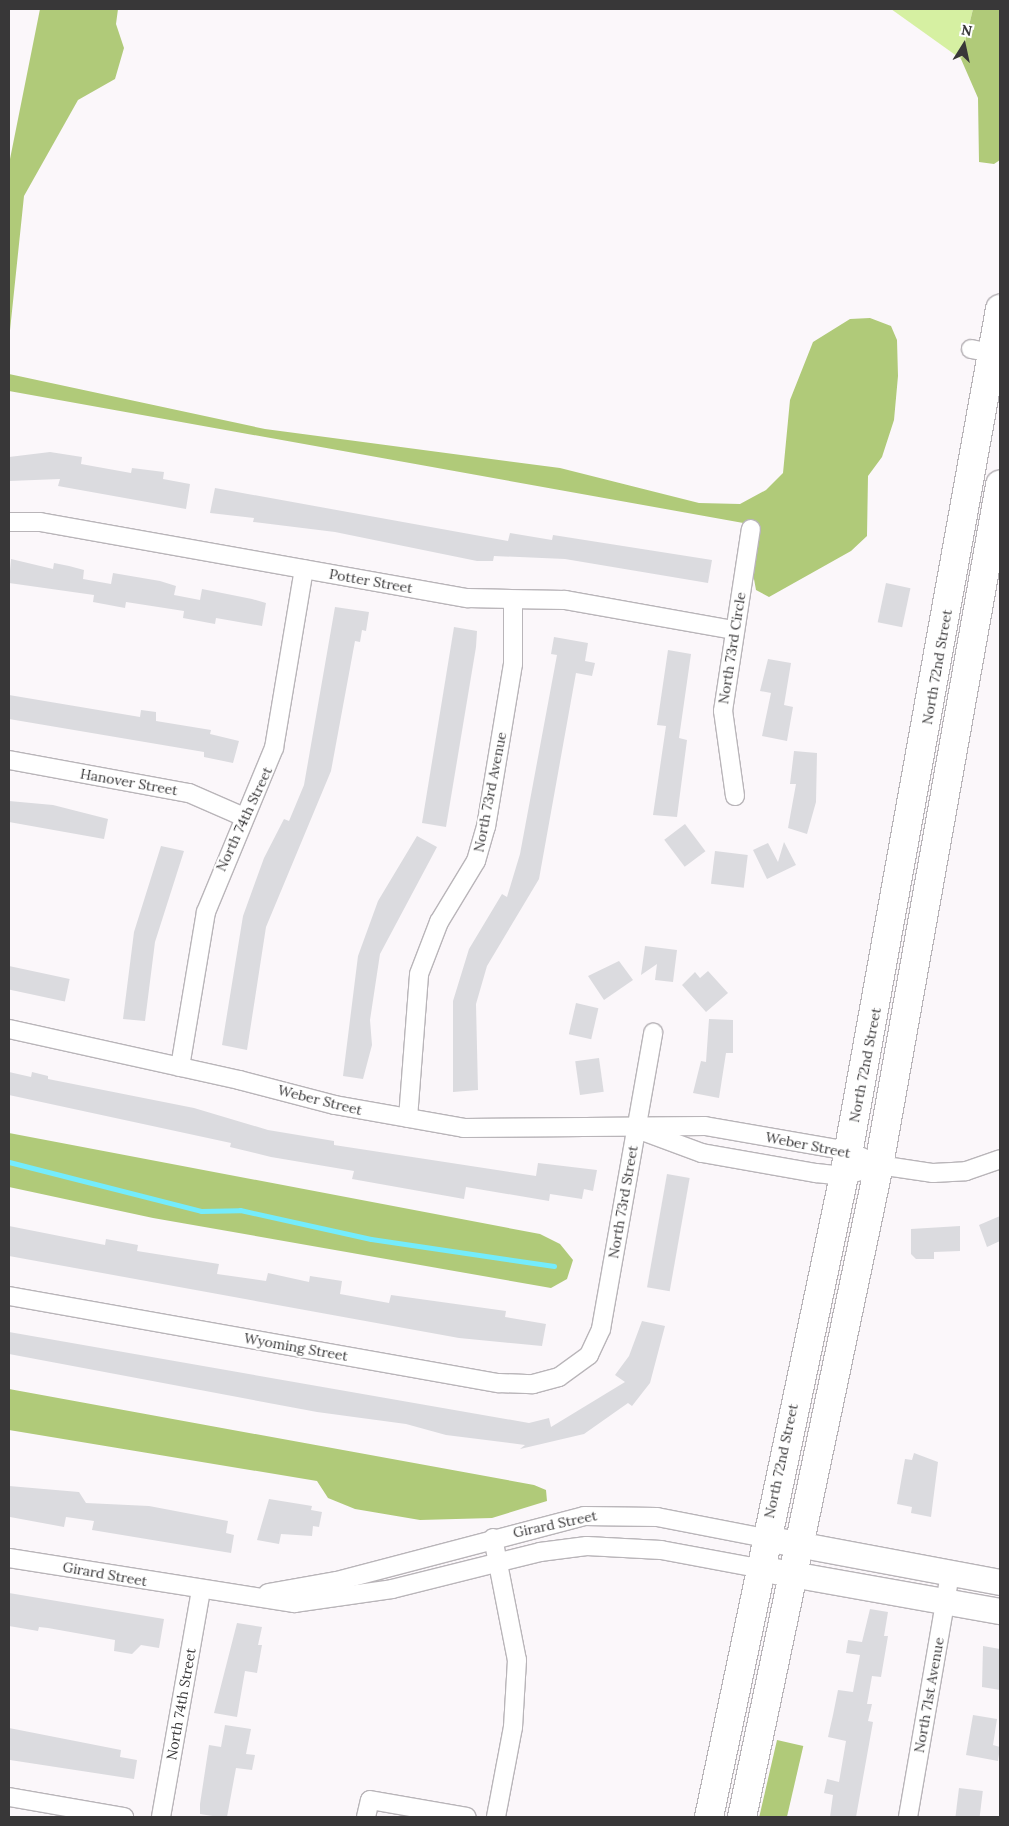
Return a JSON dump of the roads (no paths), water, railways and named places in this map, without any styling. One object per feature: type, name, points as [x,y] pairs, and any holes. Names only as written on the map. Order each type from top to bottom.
[{"type":"main road","name":"North 72nd Street","points":[[710,1817],[758,1568],[846,1163],[988,352],[1000,309]]},
{"type":"main road","points":[[742,1817],[796,1544],[878,1165],[1000,484]]},
{"type":"street","name":"Potter Street","points":[[9,522],[40,522],[468,598],[513,601],[572,601],[734,630]]},
{"type":"street","name":"North 73rd Circle","points":[[736,796],[723,725],[734,630],[751,529]]},
{"type":"street","name":"North 74th Street","points":[[180,1068],[202,926],[244,817],[274,748],[304,569]]},
{"type":"street","name":"North 73rd Avenue","points":[[408,1118],[413,1018],[422,965],[439,922],[476,861],[486,827],[514,664],[513,601]]},
{"type":"street","name":"Hanover Street","points":[[9,760],[180,791],[244,817]]},
{"type":"street","name":"Weber Street","points":[[9,1029],[408,1118],[482,1129],[705,1126],[846,1163],[878,1165]]},
{"type":"street","name":"North 73rd Street","points":[[580,1364],[601,1329],[653,1033]]},
{"type":"street","name":"Weber Street","points":[[636,1128],[702,1153],[878,1165]]},
{"type":"street","points":[[878,1165],[943,1173],[1000,1159]]},
{"type":"street","name":"Wyoming Street","points":[[9,1296],[508,1384],[547,1382],[580,1364]]},
{"type":"street","name":"Girard Street","points":[[201,1591],[294,1590],[568,1518],[609,1514],[657,1517],[1000,1582]]},
{"type":"street","points":[[493,1538],[514,1629],[517,1693],[496,1817]]},
{"type":"street","name":"Girard Street","points":[[9,1558],[272,1602],[324,1601],[500,1562],[598,1546],[661,1550],[1000,1611]]},
{"type":"street","name":"North 71st Avenue","points":[[908,1817],[950,1574]]},
{"type":"street","name":"North 74th Street","points":[[161,1817],[201,1591]]},
{"type":"street","points":[[9,1797],[124,1817]]},
{"type":"street","points":[[366,1817],[370,1800],[467,1817]]},
{"type":"waterway","points":[[9,1162],[201,1211],[240,1210],[371,1239],[554,1266]]}]
